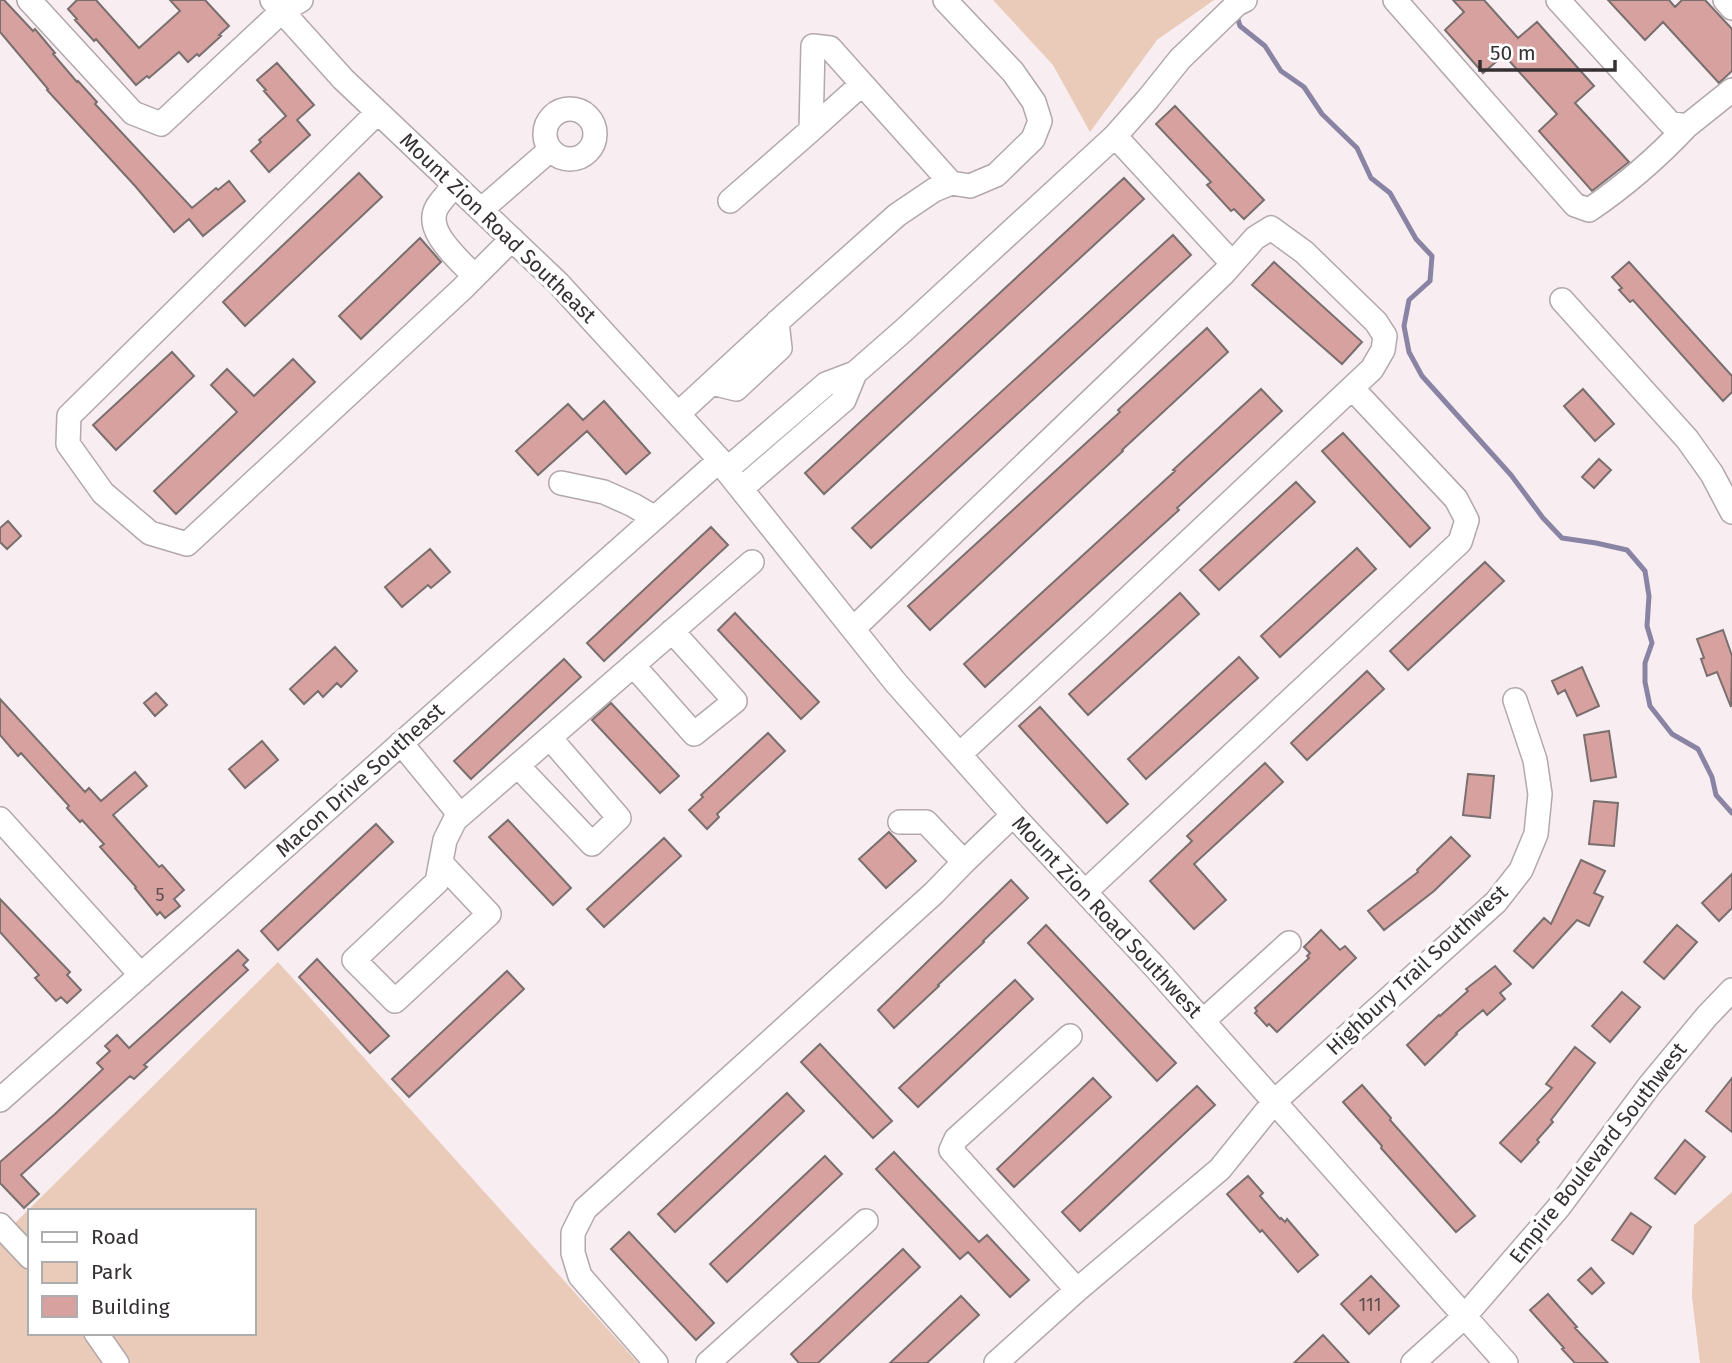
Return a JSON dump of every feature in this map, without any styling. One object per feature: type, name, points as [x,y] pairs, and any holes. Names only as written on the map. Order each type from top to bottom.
[{"type":"street","points":[[29,0],[133,113],[161,124],[285,4]]},
{"type":"street","points":[[777,322],[897,215],[934,190],[951,183],[970,186],[996,175],[1033,139],[1040,121],[1034,102],[1013,72],[945,0]]},
{"type":"street","points":[[741,489],[844,400],[855,373],[1115,136],[1180,59],[1237,4],[1245,0]]},
{"type":"street","points":[[1395,0],[1575,205],[1589,210],[1620,189],[1687,126],[1732,90]]},
{"type":"street","points":[[1558,0],[1670,123],[1687,126]]},
{"type":"street","points":[[1725,0],[1732,8]]},
{"type":"street","name":"Mount Zion Road Southeast","points":[[285,4],[343,79],[558,283],[723,465]]},
{"type":"street","points":[[811,130],[813,46],[830,47],[951,183]]},
{"type":"street","points":[[730,201],[862,84]]},
{"type":"street","points":[[378,112],[69,416],[68,444],[103,493],[150,533],[187,544],[512,239]]},
{"type":"street","points":[[1115,136],[1232,263]]},
{"type":"street","points":[[481,210],[550,150]]},
{"type":"street","points":[[455,185],[436,209],[434,223],[442,243],[474,276]]},
{"type":"street","points":[[853,629],[1184,312],[1255,238],[1271,228],[1304,251],[1376,322],[1385,336],[1383,351],[1372,369],[960,754]]},
{"type":"street","points":[[1562,300],[1687,439],[1712,474],[1732,511]]},
{"type":"street","points":[[712,383],[736,389],[758,319],[777,322]]},
{"type":"street","points":[[712,383],[711,364],[748,352],[780,348],[777,322]]},
{"type":"street","name":"Macon Drive Southeast","points":[[0,1100],[655,518],[826,384],[855,373]]},
{"type":"street","points":[[678,414],[712,383]]},
{"type":"street","points":[[1086,891],[1460,542],[1467,520],[1456,499],[1352,388]]},
{"type":"street","name":"Mount Zion Road Southwest","points":[[723,465],[896,683],[1013,815],[1086,891],[1203,1021],[1506,1363]]},
{"type":"street","points":[[561,483],[604,492],[655,518]]},
{"type":"street","points":[[441,863],[489,914],[395,1001],[354,960],[437,881],[445,840],[455,820],[752,562]]},
{"type":"street","points":[[633,665],[694,734],[735,701],[672,631]]},
{"type":"street","name":"Highbury Trail Southwest","points":[[996,1363],[1077,1290],[1220,1169],[1274,1102],[1496,902],[1521,870],[1536,834],[1540,794],[1535,760],[1515,700]]},
{"type":"street","points":[[518,766],[592,844],[619,818],[550,738]]},
{"type":"street","points":[[401,743],[460,816]]},
{"type":"street","points":[[656,1363],[579,1276],[573,1253],[573,1233],[585,1209],[934,893],[1013,815]]},
{"type":"street","points":[[0,819],[141,975]]},
{"type":"street","points":[[901,822],[926,822],[964,862]]},
{"type":"street","points":[[1203,1021],[1289,943]]},
{"type":"street","name":"Empire Boulevard Southwest","points":[[1413,1363],[1464,1317],[1559,1207],[1649,1086],[1732,990]]},
{"type":"street","points":[[1070,1036],[956,1139],[951,1150],[1077,1290]]},
{"type":"street","points":[[708,1363],[866,1221]]},
{"type":"street","points":[[0,1225],[28,1255]]},
{"type":"street","points":[[97,1335],[117,1363]]},
{"type":"green space","points":[[993,0],[1214,0],[1157,40],[1090,132],[1053,65]]},
{"type":"green space","points":[[278,962],[638,1363],[0,1363],[0,1230],[9,1229],[28,1210],[28,1335],[256,1335],[256,1209],[29,1209]]},
{"type":"green space","points":[[1732,1192],[1732,1363],[1700,1363],[1692,1297],[1694,1225]]},
{"type":"building","points":[[0,0],[4,0],[33,31],[35,29],[55,53],[53,54],[97,102],[95,104],[192,208],[229,181],[245,201],[203,236],[189,219],[174,232],[47,90],[0,32]]},
{"type":"building","points":[[77,0],[96,0],[139,48],[180,11],[170,0],[205,0],[229,26],[199,56],[197,54],[188,62],[179,52],[149,78],[147,76],[136,85],[96,39],[94,41],[75,20],[77,19],[68,9]]},
{"type":"building","points":[[1453,0],[1484,0],[1518,38],[1537,22],[1594,86],[1575,103],[1629,162],[1592,191],[1539,131],[1557,114],[1504,55],[1483,73],[1445,30],[1464,12]]},
{"type":"building","points":[[1608,0],[1669,0],[1675,7],[1682,0],[1705,0],[1732,29],[1732,71],[1719,83],[1663,22],[1645,40]]},
{"type":"building","points":[[277,63],[314,105],[297,120],[310,135],[269,172],[251,151],[261,142],[259,140],[286,116],[257,80]]},
{"type":"building","points":[[1175,106],[1264,200],[1244,219],[1234,209],[1231,211],[1207,185],[1211,182],[1156,124]]},
{"type":"building","points":[[359,173],[382,197],[245,326],[223,302]]},
{"type":"building","points":[[1124,178],[1144,199],[824,494],[805,473]]},
{"type":"building","points":[[1173,235],[1191,255],[871,548],[852,528]]},
{"type":"building","points":[[420,238],[441,262],[361,339],[339,316]]},
{"type":"building","points":[[1274,262],[1362,342],[1342,364],[1252,285]]},
{"type":"building","points":[[1629,262],[1732,376],[1732,392],[1723,401],[1633,300],[1630,302],[1619,290],[1622,288],[1612,277]]},
{"type":"building","points":[[1207,328],[1228,352],[930,630],[908,606],[1120,412],[1118,410]]},
{"type":"building","points":[[172,352],[194,376],[116,450],[93,425]]},
{"type":"building","points":[[293,359],[315,382],[176,514],[154,491],[237,412],[211,385],[227,369],[254,396]]},
{"type":"building","points":[[1261,389],[1282,411],[1177,508],[1179,510],[985,687],[964,664]]},
{"type":"building","points":[[1583,389],[1614,424],[1595,441],[1564,406]]},
{"type":"building","points":[[604,401],[650,453],[626,474],[587,431],[538,475],[516,451],[568,404],[583,420]]},
{"type":"building","points":[[1343,433],[1430,528],[1410,547],[1322,451]]},
{"type":"building","points":[[1599,459],[1611,470],[1594,488],[1582,477]]},
{"type":"building","points":[[1296,482],[1315,502],[1219,590],[1200,570]]},
{"type":"building","points":[[8,521],[21,536],[7,549],[0,542],[0,528]]},
{"type":"building","points":[[711,527],[728,545],[604,661],[587,643]]},
{"type":"building","points":[[1357,548],[1376,569],[1280,657],[1261,636]]},
{"type":"building","points":[[430,549],[450,572],[431,588],[428,585],[402,607],[385,587]]},
{"type":"building","points":[[1485,562],[1504,581],[1408,670],[1390,651]]},
{"type":"building","points":[[1180,593],[1199,614],[1088,715],[1069,694]]},
{"type":"building","points":[[735,613],[819,702],[801,719],[718,630]]},
{"type":"building","points":[[1723,630],[1732,656],[1731,707],[1717,672],[1707,676],[1697,639]]},
{"type":"building","points":[[335,647],[357,671],[341,687],[337,683],[323,697],[318,691],[304,704],[290,689]]},
{"type":"building","points":[[1239,657],[1258,678],[1146,779],[1128,759]]},
{"type":"building","points":[[564,659],[581,677],[471,779],[454,761]]},
{"type":"building","points":[[1582,667],[1599,706],[1577,716],[1565,690],[1558,694],[1552,681]]},
{"type":"building","points":[[1367,671],[1384,689],[1307,760],[1291,743]]},
{"type":"building","points":[[156,693],[167,705],[155,716],[144,703]]},
{"type":"building","points":[[0,699],[85,792],[89,788],[101,801],[135,772],[147,786],[113,815],[159,867],[162,865],[184,890],[174,899],[180,906],[165,918],[160,912],[157,915],[100,847],[104,844],[67,808],[69,806],[21,753],[18,756],[0,735]]},
{"type":"building","points":[[611,703],[679,776],[660,793],[592,720]]},
{"type":"building","points":[[1040,707],[1128,804],[1107,823],[1019,726]]},
{"type":"building","points":[[1609,731],[1616,777],[1591,781],[1584,735]]},
{"type":"building","points":[[768,733],[785,751],[717,814],[719,817],[707,829],[689,810],[703,797],[701,795]]},
{"type":"building","points":[[262,741],[278,760],[245,788],[229,769]]},
{"type":"building","points":[[1265,763],[1283,782],[1194,864],[1226,900],[1194,929],[1150,881],[1192,841],[1187,836]]},
{"type":"building","points":[[1468,774],[1494,776],[1490,818],[1463,815]]},
{"type":"building","points":[[1594,801],[1618,803],[1614,846],[1589,844]]},
{"type":"building","points":[[508,820],[571,888],[553,905],[489,837]]},
{"type":"building","points":[[376,824],[393,842],[278,950],[261,931]]},
{"type":"building","points":[[889,832],[916,861],[886,888],[859,859]]},
{"type":"building","points":[[1451,837],[1470,856],[1434,891],[1384,930],[1368,911],[1418,872]]},
{"type":"building","points":[[664,838],[681,856],[604,927],[587,909]]},
{"type":"building","points":[[1581,860],[1605,871],[1594,893],[1603,897],[1589,926],[1577,920],[1533,968],[1514,951],[1544,918],[1551,924]]},
{"type":"building","points":[[1732,874],[1732,908],[1719,921],[1702,903]]},
{"type":"building","points":[[1011,880],[1028,898],[894,1028],[878,1010]]},
{"type":"building","points":[[0,899],[70,972],[67,975],[81,990],[67,1003],[61,997],[56,1001],[35,978],[39,975],[0,932]]},
{"type":"building","points":[[1046,925],[1176,1063],[1157,1081],[1028,943]]},
{"type":"building","points":[[1677,925],[1697,942],[1664,979],[1644,962]]},
{"type":"building","points":[[1321,930],[1340,950],[1345,946],[1356,958],[1277,1032],[1255,1013],[1255,1008],[1309,958],[1307,956],[1310,953],[1304,947]]},
{"type":"building","points":[[238,950],[248,960],[243,965],[248,970],[144,1065],[147,1067],[134,1079],[130,1076],[21,1175],[39,1194],[24,1208],[0,1183],[0,1162],[103,1069],[97,1063],[110,1051],[105,1046],[117,1035],[129,1048]]},
{"type":"building","points":[[317,959],[389,1036],[370,1053],[299,977]]},
{"type":"building","points":[[1495,966],[1511,984],[1500,993],[1505,999],[1487,1015],[1483,1010],[1425,1065],[1407,1045],[1468,991],[1466,989]]},
{"type":"building","points":[[507,971],[524,989],[409,1097],[392,1079]]},
{"type":"building","points":[[1015,980],[1033,999],[918,1107],[899,1088]]},
{"type":"building","points":[[1622,992],[1640,1007],[1610,1042],[1592,1026]]},
{"type":"building","points":[[820,1044],[892,1121],[873,1138],[801,1062]]},
{"type":"building","points":[[1575,1047],[1595,1063],[1551,1120],[1553,1122],[1537,1140],[1539,1142],[1521,1162],[1500,1143],[1552,1088],[1546,1084]]},
{"type":"building","points":[[1093,1078],[1111,1097],[1014,1187],[997,1169]]},
{"type":"building","points":[[1732,1078],[1732,1132],[1706,1111]]},
{"type":"building","points":[[1362,1085],[1475,1216],[1456,1232],[1343,1102]]},
{"type":"building","points":[[1197,1086],[1215,1105],[1080,1231],[1062,1212]]},
{"type":"building","points":[[787,1093],[804,1111],[675,1232],[658,1214]]},
{"type":"building","points":[[1685,1140],[1705,1157],[1675,1194],[1655,1178]]},
{"type":"building","points":[[894,1152],[979,1242],[987,1235],[1029,1280],[1010,1297],[968,1252],[960,1259],[876,1169]]},
{"type":"building","points":[[825,1156],[842,1174],[727,1282],[710,1264]]},
{"type":"building","points":[[1248,1176],[1263,1193],[1260,1196],[1280,1219],[1285,1222],[1287,1219],[1318,1255],[1298,1272],[1227,1194]]},
{"type":"building","points":[[1631,1213],[1651,1227],[1633,1254],[1612,1240]]},
{"type":"building","points":[[629,1232],[714,1323],[696,1340],[611,1249]]},
{"type":"building","points":[[903,1249],[920,1267],[818,1363],[799,1363],[791,1354]]},
{"type":"building","points":[[1591,1268],[1604,1283],[1592,1294],[1578,1280]]},
{"type":"building","points":[[1371,1276],[1399,1306],[1369,1334],[1341,1304]]},
{"type":"building","points":[[1548,1294],[1608,1363],[1575,1363],[1562,1349],[1564,1348],[1530,1310]]},
{"type":"building","points":[[961,1296],[979,1315],[927,1363],[890,1363]]},
{"type":"building","points":[[1323,1335],[1349,1363],[1294,1363]]},
{"type":"waterway","points":[[1237,16],[1240,26],[1265,46],[1281,71],[1304,87],[1322,114],[1357,148],[1371,178],[1390,193],[1416,239],[1432,256],[1430,281],[1409,300],[1404,326],[1409,352],[1422,376],[1511,475],[1543,518],[1562,538],[1627,550],[1645,571],[1649,596],[1647,626],[1652,643],[1645,663],[1645,682],[1650,706],[1672,734],[1698,749],[1712,777],[1716,795],[1732,813]]}]
